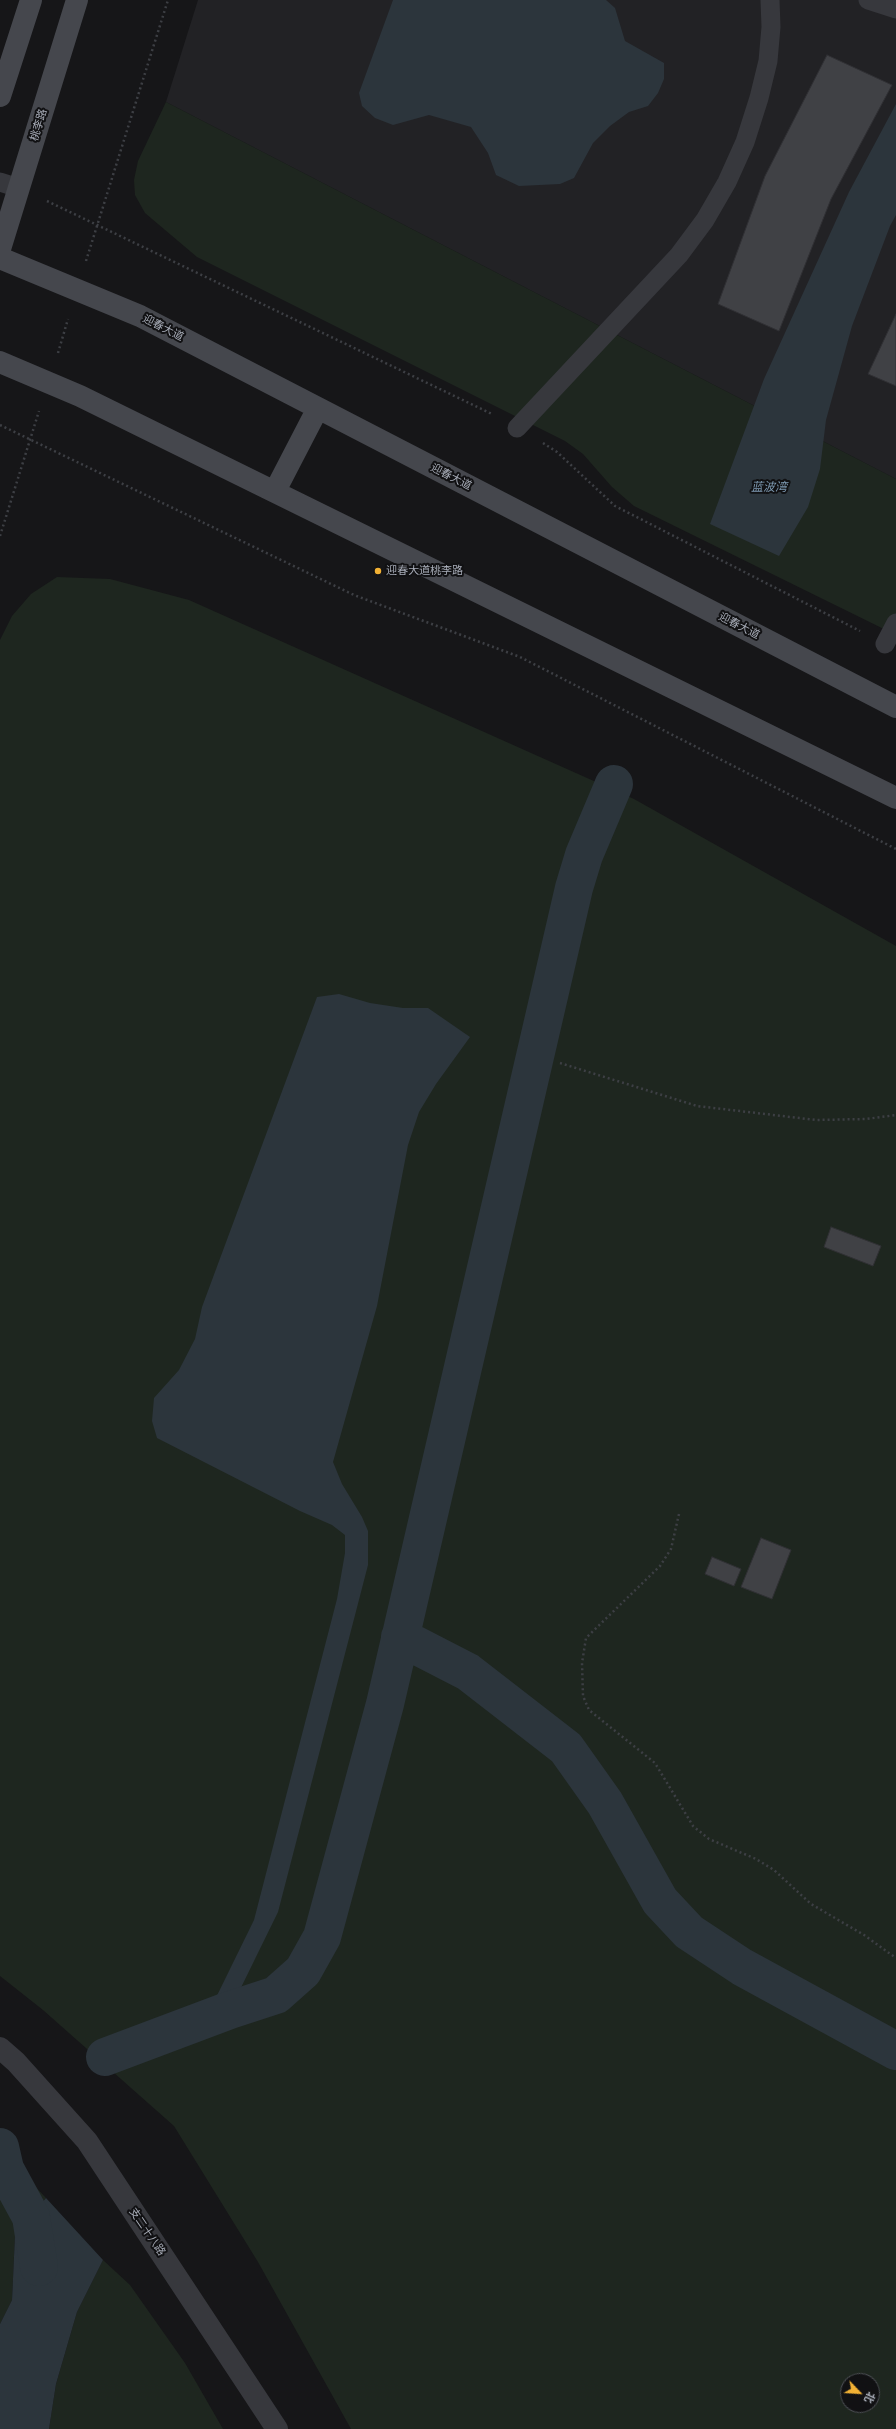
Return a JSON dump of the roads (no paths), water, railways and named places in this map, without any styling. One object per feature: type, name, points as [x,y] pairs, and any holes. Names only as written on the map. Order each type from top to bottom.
[{"type":"main road","points":[[0,96],[31,0]]},
{"type":"main road","name":"桃李路","points":[[0,249],[10,185],[77,0]]},
{"type":"main road","name":"迎春大道","points":[[0,258],[140,316],[896,707]]},
{"type":"main road","points":[[0,362],[80,396],[896,798]]},
{"type":"main road","points":[[275,491],[318,408]]},
{"type":"street","name":"支二十八路","points":[[0,2048],[16,2062],[87,2141],[277,2429]]},
{"type":"lane","points":[[517,428],[679,255],[705,220],[727,182],[745,142],[759,98],[768,61],[771,27],[770,0]]},
{"type":"lane","points":[[868,0],[896,9]]},
{"type":"lane","points":[[885,644],[896,623]]},
{"type":"water","points":[[393,0],[606,0],[615,8],[625,41],[664,63],[664,79],[658,93],[648,106],[629,112],[610,126],[593,143],[574,178],[560,184],[519,186],[496,175],[488,153],[471,127],[429,115],[393,125],[375,118],[362,106],[359,93]]},
{"type":"water","name":"蓝波湾","points":[[896,104],[896,215],[890,226],[852,326],[826,420],[820,469],[808,507],[779,556],[710,524],[764,379],[849,192]]},
{"type":"water","points":[[339,994],[370,1003],[403,1008],[428,1008],[470,1037],[436,1084],[419,1112],[408,1145],[377,1306],[333,1462],[342,1484],[362,1517],[368,1531],[368,1565],[278,1912],[230,2010],[206,2018],[254,1920],[337,1599],[345,1553],[345,1535],[332,1525],[300,1511],[157,1438],[152,1421],[154,1398],[179,1370],[195,1339],[202,1307],[317,997]]},
{"type":"water","points":[[46,2198],[103,2260],[77,2312],[56,2384],[49,2429],[0,2429],[0,2324],[12,2300],[15,2235]]},
{"type":"waterway","points":[[105,2057],[230,2010],[276,1995],[303,1971],[322,1937],[385,1704],[574,888],[584,855],[614,784]]},
{"type":"waterway","points":[[400,1637],[468,1672],[566,1748],[605,1803],[660,1901],[689,1932],[742,1967],[896,2051]]},
{"type":"waterway","points":[[0,2147],[5,2169],[31,2217],[39,2267]]},
{"type":"place","name":"迎春大道桃李路","points":[[378,571]]}]
